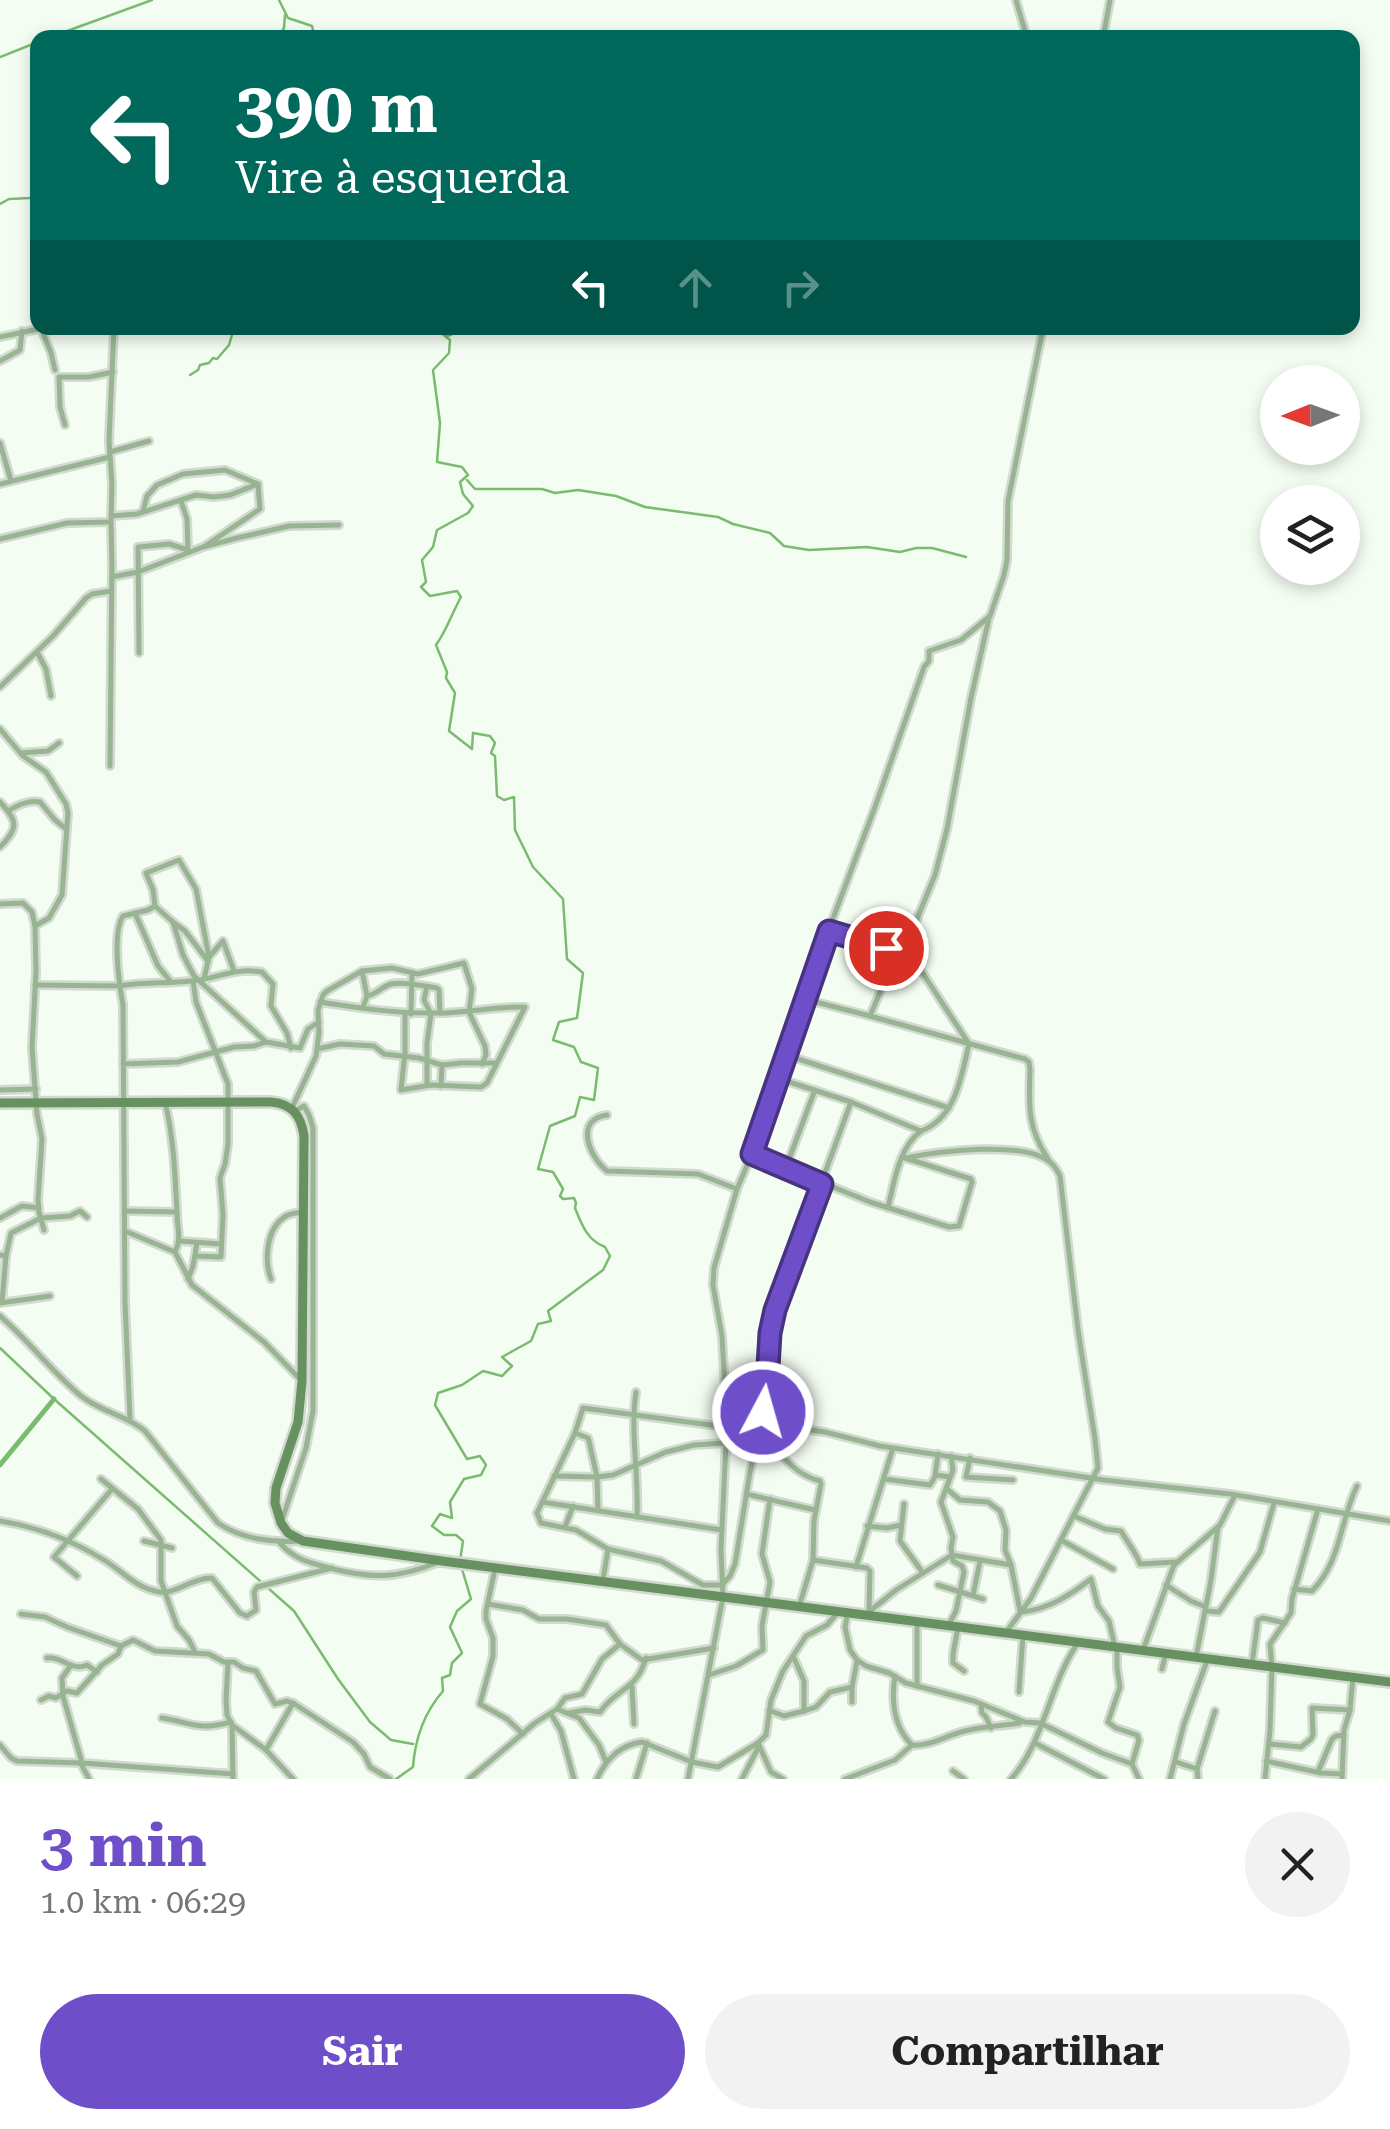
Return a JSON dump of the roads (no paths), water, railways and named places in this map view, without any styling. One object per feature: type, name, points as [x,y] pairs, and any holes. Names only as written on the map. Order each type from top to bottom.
[{"type":"main road","points":[[0,1103],[278,1102],[294,1110],[304,1136],[302,1381],[298,1422],[276,1488],[281,1523],[288,1533],[303,1541],[1390,1682]]},
{"type":"street","points":[[1016,0],[1025,30]]},
{"type":"street","points":[[1104,30],[1110,0]]},
{"type":"street","points":[[0,337],[30,330]]},
{"type":"street","points":[[0,362],[20,350],[22,331]]},
{"type":"street","points":[[45,335],[55,370]]},
{"type":"street","points":[[110,766],[114,335]]},
{"type":"street","points":[[870,1016],[897,952],[912,932],[935,875],[947,829],[970,698],[1004,576],[1008,500],[1040,335]]},
{"type":"street","points":[[66,426],[60,407],[59,378],[113,372]]},
{"type":"street","points":[[0,484],[149,441]]},
{"type":"street","points":[[0,443],[11,481]]},
{"type":"street","points":[[142,512],[154,488],[182,474],[224,470],[258,484]]},
{"type":"street","points":[[0,538],[79,521],[127,516],[196,495],[230,495],[258,484]]},
{"type":"street","points":[[203,547],[260,510],[258,484]]},
{"type":"street","points":[[181,501],[188,519],[188,552]]},
{"type":"street","points":[[112,577],[138,572],[203,547],[289,526],[340,525]]},
{"type":"street","points":[[139,653],[138,547],[169,544],[188,552]]},
{"type":"street","points":[[0,687],[86,598],[111,591]]},
{"type":"street","points":[[688,1779],[724,1597],[724,1357],[713,1276],[737,1190],[930,651],[961,640],[990,616]]},
{"type":"street","points":[[37,651],[52,696]]},
{"type":"street","points":[[0,729],[54,783],[69,818],[62,895],[49,918],[35,926]]},
{"type":"street","points":[[21,753],[48,751],[59,743]]},
{"type":"street","points":[[8,811],[32,801],[40,802],[68,830]]},
{"type":"street","points":[[0,802],[14,817],[14,827],[0,847]]},
{"type":"street","points":[[179,860],[196,890],[209,959],[186,931],[154,906],[154,890],[146,873],[179,860]]},
{"type":"street","points":[[0,904],[27,906],[35,926],[32,1048],[42,1144],[38,1208],[44,1230]]},
{"type":"street","points":[[130,1419],[119,920],[154,906]]},
{"type":"street","points":[[135,913],[158,966],[171,982]]},
{"type":"street","points":[[173,922],[198,980],[266,1042],[302,1047],[308,1029],[319,1022]]},
{"type":"street","points":[[829,931],[897,952],[924,974],[969,1044],[949,1108],[935,1126],[921,1131],[909,1142],[888,1208]]},
{"type":"street","points":[[196,1256],[221,1258],[220,1178],[227,1154],[228,1102],[226,1076],[196,1002],[198,980],[223,941],[234,971]]},
{"type":"street","points":[[294,1110],[317,1049],[320,1002],[327,991],[362,971],[392,968],[412,974],[464,963],[472,989],[470,1012],[485,1046],[482,1064]]},
{"type":"street","points":[[35,985],[120,986],[198,980],[234,971],[265,973],[274,984],[271,1006],[291,1048]]},
{"type":"street","points":[[362,971],[367,996],[362,1008]]},
{"type":"street","points":[[320,1002],[408,1014],[525,1007],[484,1086],[427,1085],[402,1090],[404,1056],[408,1014],[412,974]]},
{"type":"street","points":[[367,996],[392,984],[427,986],[439,990],[440,1014]]},
{"type":"street","points":[[427,986],[424,1000],[431,1014],[427,1085]]},
{"type":"street","points":[[804,998],[1029,1062],[1030,1124],[1060,1176],[1098,1464],[1032,1598],[1005,1633]]},
{"type":"street","points":[[123,1064],[178,1062],[266,1042]]},
{"type":"street","points":[[317,1049],[340,1044],[374,1046],[384,1054],[442,1065],[496,1063]]},
{"type":"street","points":[[786,1055],[949,1108]]},
{"type":"street","points":[[441,1086],[442,1065]]},
{"type":"street","points":[[777,1078],[852,1102],[921,1131]]},
{"type":"street","points":[[0,1090],[36,1089]]},
{"type":"street","points":[[786,1168],[815,1090]]},
{"type":"street","points":[[165,1102],[176,1175],[180,1241],[175,1252]]},
{"type":"street","points":[[799,1606],[813,1560],[815,1510],[822,1484],[800,1474],[768,1444],[756,1438],[748,1433],[633,1414],[580,1410],[575,1434],[536,1513],[538,1520],[576,1530],[608,1549],[661,1562],[703,1586],[722,1585],[730,1576],[736,1564],[746,1494],[756,1438],[761,1423],[775,1310],[852,1102]]},
{"type":"street","points":[[281,1523],[306,1448],[313,1411],[313,1128],[304,1106],[294,1110]]},
{"type":"street","points":[[607,1115],[597,1116],[588,1134],[596,1162],[607,1171],[698,1174],[737,1190]]},
{"type":"street","points":[[904,1157],[998,1149],[1031,1153],[1050,1162]]},
{"type":"street","points":[[752,1154],[888,1208],[948,1227],[959,1226],[971,1179],[904,1157]]},
{"type":"street","points":[[0,1218],[22,1206],[38,1208]]},
{"type":"street","points":[[50,1296],[1,1303],[3,1256],[10,1233],[41,1218],[70,1216],[80,1211],[87,1217]]},
{"type":"street","points":[[126,1211],[177,1212]]},
{"type":"street","points":[[271,1278],[267,1253],[274,1231],[286,1216],[302,1212]]},
{"type":"street","points":[[125,1231],[175,1252],[198,1291],[238,1319],[302,1381]]},
{"type":"street","points":[[180,1241],[221,1244]]},
{"type":"street","points":[[188,1278],[197,1243]]},
{"type":"street","points":[[0,1316],[82,1396],[130,1419],[145,1431],[218,1524],[245,1536],[279,1542],[303,1541]]},
{"type":"street","points":[[636,1392],[633,1447],[638,1516]]},
{"type":"street","points":[[761,1423],[893,1448],[1235,1495],[1390,1522]]},
{"type":"street","points":[[575,1434],[588,1438],[597,1478],[598,1510]]},
{"type":"street","points":[[554,1476],[597,1478],[620,1473],[666,1452],[726,1443]]},
{"type":"street","points":[[856,1566],[893,1448]]},
{"type":"street","points":[[884,1479],[933,1484],[938,1454]]},
{"type":"street","points":[[950,1456],[953,1470],[941,1502],[953,1538],[954,1562],[964,1568],[953,1626],[953,1663],[964,1671]]},
{"type":"street","points":[[970,1458],[966,1477],[1013,1480]]},
{"type":"street","points":[[934,1476],[950,1478]]},
{"type":"street","points":[[101,1479],[141,1513],[162,1545],[161,1575],[166,1592],[177,1626],[194,1652]]},
{"type":"street","points":[[1294,1589],[1311,1591],[1318,1586],[1338,1546],[1357,1486]]},
{"type":"street","points":[[78,1576],[54,1558],[112,1489]]},
{"type":"street","points":[[946,1489],[960,1500],[988,1502],[999,1509],[1006,1530],[1004,1550],[1011,1564],[1021,1612]]},
{"type":"street","points":[[746,1494],[815,1510]]},
{"type":"street","points":[[1143,1650],[1176,1562],[1218,1527],[1235,1495]]},
{"type":"street","points":[[709,1675],[736,1666],[763,1650],[762,1626],[770,1582],[762,1554],[770,1500]]},
{"type":"street","points":[[542,1502],[722,1530]]},
{"type":"street","points":[[1166,1585],[1218,1612],[1254,1561],[1274,1503]]},
{"type":"street","points":[[904,1504],[902,1546],[922,1573]]},
{"type":"street","points":[[564,1527],[573,1506]]},
{"type":"street","points":[[1266,1779],[1270,1642],[1293,1608],[1294,1589],[1318,1509]]},
{"type":"street","points":[[1074,1516],[1120,1531],[1140,1564],[1176,1562]]},
{"type":"street","points":[[0,1522],[68,1540],[113,1565],[129,1580],[156,1591],[166,1592],[212,1578],[240,1613],[250,1616],[256,1610],[257,1586],[332,1568]]},
{"type":"street","points":[[868,1526],[901,1525]]},
{"type":"street","points":[[1196,1657],[1218,1527]]},
{"type":"street","points":[[1061,1540],[1113,1569]]},
{"type":"street","points":[[144,1541],[172,1548]]},
{"type":"street","points":[[279,1542],[291,1555],[364,1577],[396,1575],[444,1561]]},
{"type":"street","points":[[603,1582],[608,1549]]},
{"type":"street","points":[[867,1612],[952,1556],[1011,1564]]},
{"type":"street","points":[[813,1560],[870,1571],[867,1612]]},
{"type":"street","points":[[972,1595],[980,1561]]},
{"type":"street","points":[[495,1568],[486,1619],[494,1648],[480,1704],[524,1734]]},
{"type":"street","points":[[1021,1612],[1059,1602],[1091,1579],[1116,1647],[1120,1687],[1108,1722],[1137,1735],[1132,1764],[1139,1779]]},
{"type":"street","points":[[938,1585],[984,1599]]},
{"type":"street","points":[[488,1604],[523,1610],[540,1619],[606,1625],[620,1644],[640,1659],[714,1648]]},
{"type":"street","points":[[742,1779],[767,1732],[776,1685],[806,1636],[843,1612]]},
{"type":"street","points":[[843,1612],[850,1650],[866,1666],[906,1684],[981,1704],[1024,1722]]},
{"type":"street","points":[[21,1614],[45,1617],[121,1646]]},
{"type":"street","points":[[1252,1664],[1258,1620],[1285,1623]]},
{"type":"street","points":[[917,1621],[918,1686]]},
{"type":"street","points":[[1019,1692],[1023,1635]]},
{"type":"street","points":[[41,1700],[77,1693],[102,1664],[118,1654],[121,1646],[133,1640],[154,1650],[209,1654],[259,1672],[276,1704],[287,1701],[353,1742],[370,1767],[389,1779]]},
{"type":"street","points":[[1011,1779],[1035,1743],[1040,1723],[1078,1642]]},
{"type":"street","points":[[468,1779],[557,1709],[565,1698],[582,1694],[602,1659],[620,1644]]},
{"type":"street","points":[[1162,1670],[1166,1653]]},
{"type":"street","points":[[794,1656],[804,1681],[804,1711]]},
{"type":"street","points":[[47,1658],[81,1668],[87,1665],[97,1672]]},
{"type":"street","points":[[569,1714],[600,1712],[608,1700],[632,1686],[646,1658]]},
{"type":"street","points":[[1170,1779],[1184,1724],[1208,1658]]},
{"type":"street","points":[[852,1702],[857,1660]]},
{"type":"street","points":[[228,1663],[226,1700],[232,1724],[266,1750],[293,1779]]},
{"type":"street","points":[[71,1666],[62,1678],[63,1693],[81,1763],[90,1779]]},
{"type":"street","points":[[895,1676],[896,1722],[912,1745]]},
{"type":"street","points":[[1266,1761],[1342,1777],[1353,1677]]},
{"type":"street","points":[[632,1686],[634,1724]]},
{"type":"street","points":[[769,1710],[784,1716],[804,1711],[816,1707],[830,1692],[852,1687]]},
{"type":"street","points":[[266,1750],[293,1704]]},
{"type":"street","points":[[981,1704],[991,1728]]},
{"type":"street","points":[[1269,1744],[1300,1747],[1311,1740],[1312,1708],[1350,1710]]},
{"type":"street","points":[[557,1709],[581,1720],[606,1762]]},
{"type":"street","points":[[1198,1779],[1197,1769],[1215,1711]]},
{"type":"street","points":[[550,1714],[560,1730],[570,1779]]},
{"type":"street","points":[[162,1718],[195,1727],[232,1724]]},
{"type":"street","points":[[845,1779],[894,1760],[912,1745],[924,1746],[962,1731],[1024,1722],[1040,1723],[1132,1764]]},
{"type":"street","points":[[0,1745],[18,1762],[81,1763],[233,1777],[232,1724]]},
{"type":"street","points":[[1318,1772],[1334,1736],[1344,1735]]},
{"type":"street","points":[[596,1779],[618,1750],[632,1743],[647,1744],[692,1762],[718,1767],[759,1744]]},
{"type":"street","points":[[1035,1743],[1104,1779]]},
{"type":"street","points":[[636,1779],[647,1744]]},
{"type":"street","points":[[759,1744],[772,1772],[783,1779]]},
{"type":"street","points":[[1175,1761],[1197,1769]]},
{"type":"street","points":[[953,1771],[964,1779]]},
{"type":"waterway","points":[[70,30],[152,0]]},
{"type":"waterway","points":[[279,0],[288,18],[312,26],[313,30]]},
{"type":"waterway","points":[[283,30],[285,15]]},
{"type":"waterway","points":[[0,57],[30,45]]},
{"type":"waterway","points":[[0,204],[9,199],[30,198]]},
{"type":"waterway","points":[[190,375],[200,365],[217,359],[232,335]]},
{"type":"waterway","points":[[444,335],[450,340],[449,353],[433,370],[440,423],[437,462],[462,467],[468,475],[460,482],[463,494],[473,506],[468,513],[437,530],[433,547],[422,560],[426,582],[421,587],[430,596],[457,591],[461,597],[436,645],[455,693],[449,731],[472,749],[473,733],[490,736],[495,743],[491,753],[495,756],[497,796],[504,800],[514,797],[515,830],[533,867],[563,899],[567,959],[583,973],[577,1018],[559,1022],[553,1040],[574,1047],[581,1062],[598,1068],[594,1100],[580,1097],[575,1116],[550,1126],[538,1169],[553,1172],[563,1189],[560,1196],[574,1198],[586,1231],[610,1256],[603,1270],[548,1311],[551,1321],[538,1324],[531,1341],[502,1357],[512,1366],[502,1376],[483,1371],[462,1385],[438,1393],[435,1405],[467,1459],[480,1456],[486,1465],[481,1475],[464,1479],[450,1502],[452,1518],[440,1514],[432,1526],[463,1541],[460,1561]]},
{"type":"waterway","points":[[446,336],[451,335]]},
{"type":"waterway","points":[[467,480],[475,489],[542,489],[555,493],[578,490],[616,496],[645,507],[718,517],[770,533],[784,546],[809,550],[867,547],[900,552],[932,548],[966,557]]},
{"type":"waterway","points":[[0,1348],[294,1611],[370,1722],[391,1740],[413,1744]]},
{"type":"waterway","points":[[0,1465],[54,1399]]},
{"type":"waterway","points":[[396,1779],[413,1767],[422,1727],[443,1691],[442,1678],[450,1675],[452,1663],[462,1653],[450,1627],[457,1611],[471,1599],[462,1569]]}]
